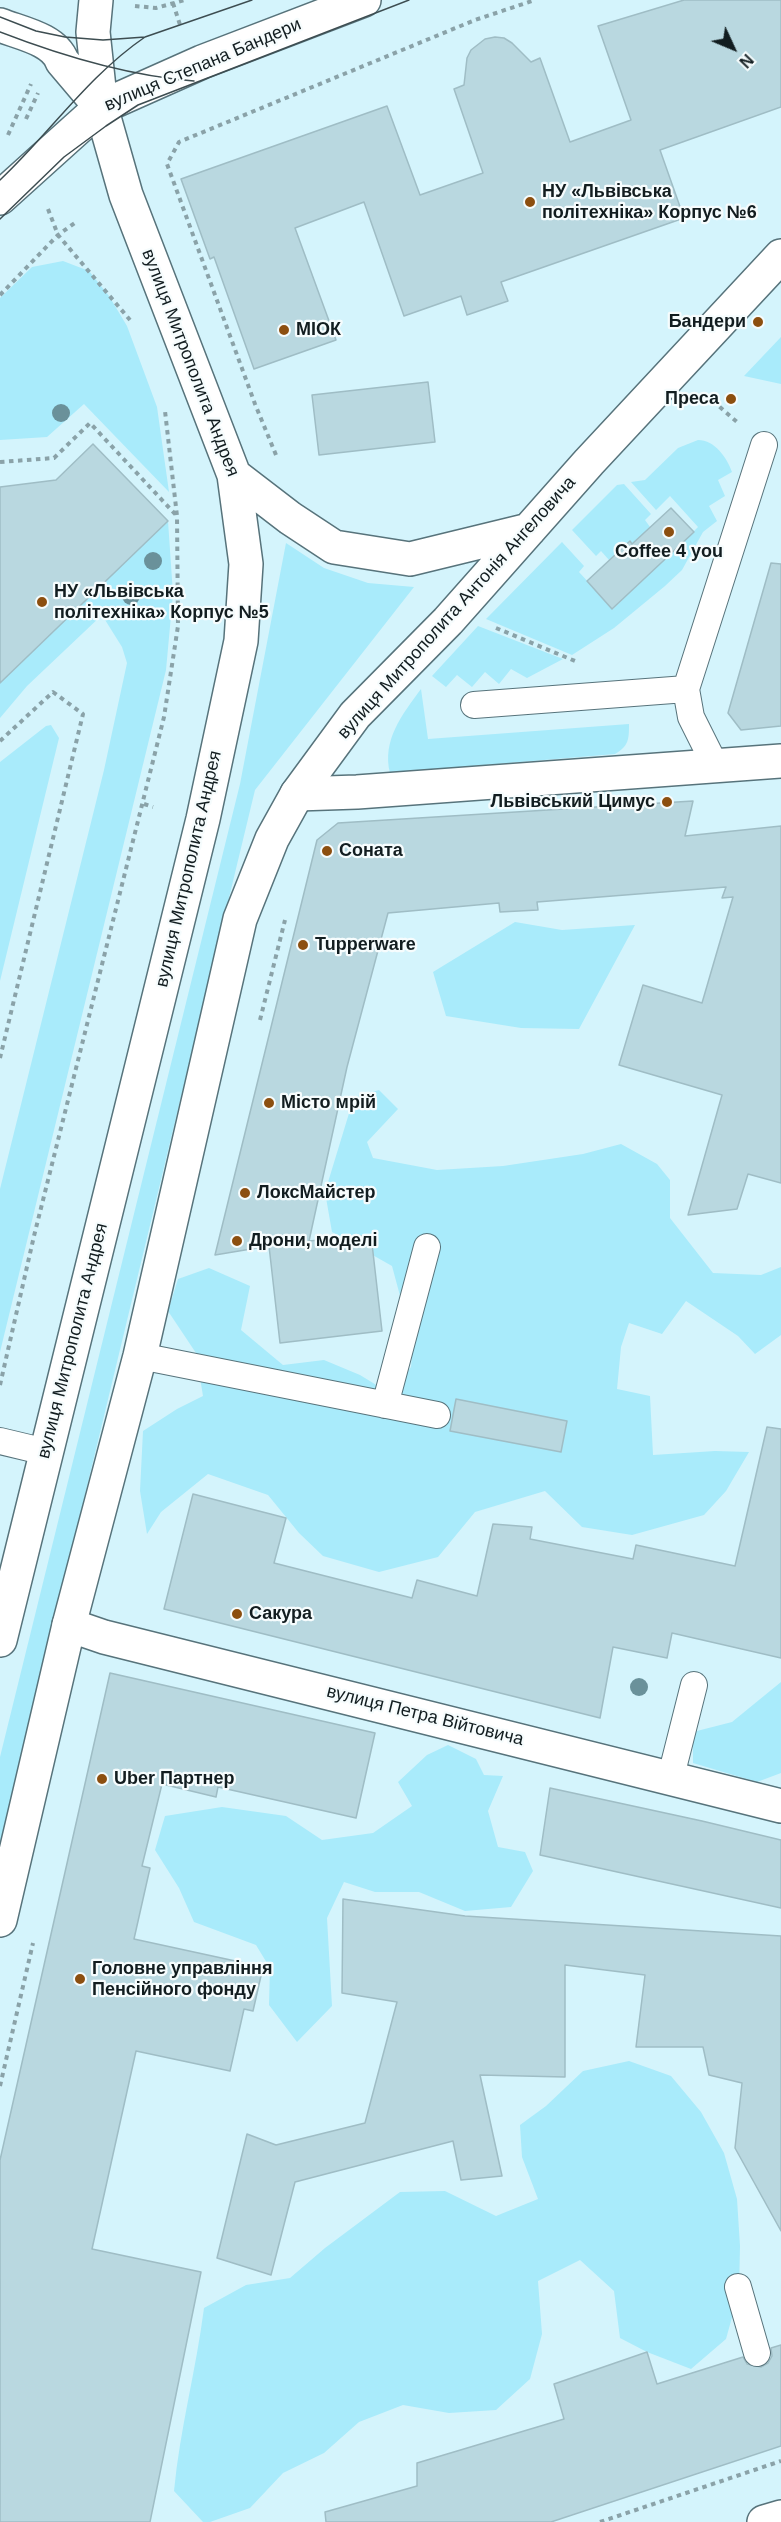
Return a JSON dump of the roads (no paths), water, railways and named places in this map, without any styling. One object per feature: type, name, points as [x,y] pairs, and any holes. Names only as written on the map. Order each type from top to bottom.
[{"type":"street","points":[[96,0],[93,32],[101,107]]},
{"type":"street","name":"вулиця Степана Бандери","points":[[0,198],[101,107],[202,62],[364,0]]},
{"type":"street","points":[[0,25],[43,41],[59,52],[62,61],[101,107]]},
{"type":"street","name":"вулиця Митрополита Андрея","points":[[0,1640],[202,819],[241,641],[246,564],[234,475],[126,195],[101,107]]},
{"type":"street","name":"вулиця Митрополита Антонія Ангеловича","points":[[297,794],[355,715],[448,621],[589,462],[781,256]]},
{"type":"street","points":[[234,475],[334,548],[410,559],[529,530]]},
{"type":"street","points":[[0,1920],[69,1625],[140,1356],[240,919],[272,839],[297,794],[357,792],[781,761]]},
{"type":"street","name":"вулиця Петра Війтовича","points":[[69,1625],[104,1637],[671,1776],[781,1806]]},
{"type":"street","points":[[764,2522],[781,2517]]},
{"type":"lane","points":[[716,767],[691,717],[686,689],[764,445]]},
{"type":"lane","points":[[474,705],[686,689]]},
{"type":"lane","points":[[385,1404],[427,1247]]},
{"type":"lane","points":[[140,1356],[437,1415]]},
{"type":"lane","points":[[0,1441],[46,1452]]},
{"type":"lane","points":[[671,1776],[694,1685]]},
{"type":"lane","points":[[738,2287],[757,2353]]},
{"type":"tram line","points":[[0,17],[36,31],[65,37],[103,40],[145,37],[252,0]]},
{"type":"tram line","points":[[0,219],[64,157],[138,105],[409,0]]},
{"type":"tram line","points":[[0,32],[96,64],[145,75],[194,81]]},
{"type":"tram line","points":[[0,180],[105,69],[145,37]]},
{"type":"place","name":"НУ «Львівська політехніка» Корпус №6","points":[[530,202]]},
{"type":"place","name":"Бандери","points":[[758,322]]},
{"type":"place","name":"МІОК","points":[[284,330]]},
{"type":"place","name":"Преса","points":[[731,399]]},
{"type":"place","name":"Coffee 4 you","points":[[669,532]]},
{"type":"place","name":"НУ «Львівська політехніка» Корпус №5","points":[[42,602]]},
{"type":"place","name":"Львівський Цимус","points":[[667,802]]},
{"type":"place","name":"Соната","points":[[327,851]]},
{"type":"place","name":"Tupperware","points":[[303,945]]},
{"type":"place","name":"Місто мрій","points":[[269,1103]]},
{"type":"place","name":"ЛоксМайстер","points":[[245,1193]]},
{"type":"place","name":"Дрони, моделі","points":[[237,1241]]},
{"type":"place","name":"Сакура","points":[[237,1614]]},
{"type":"place","name":"Uber Партнер","points":[[102,1779]]},
{"type":"place","name":"Головне управління Пенсійного фонду","points":[[80,1979]]}]
